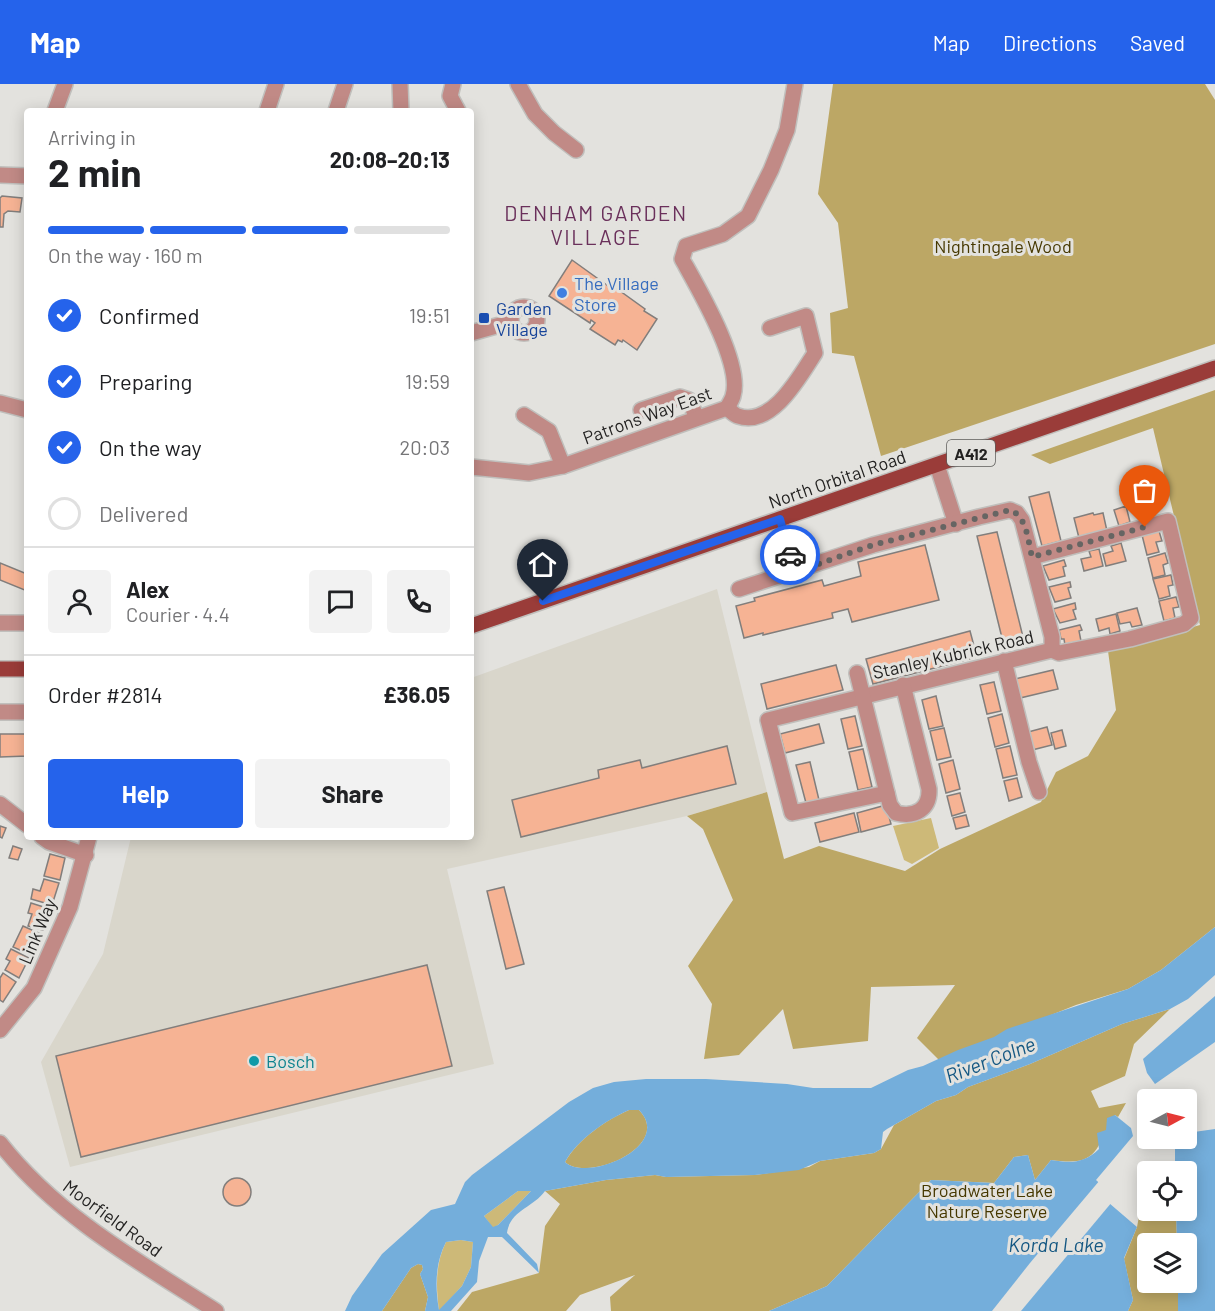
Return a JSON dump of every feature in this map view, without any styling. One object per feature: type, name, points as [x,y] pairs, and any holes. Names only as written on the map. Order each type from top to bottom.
[{"type":"main road","name":"North Orbital Road","points":[[474,625],[1215,368]]},
{"type":"main road","points":[[0,669],[24,669]]},
{"type":"street","points":[[57,108],[65,84]]},
{"type":"street","points":[[268,108],[276,84]]},
{"type":"street","points":[[337,108],[345,84]]},
{"type":"street","points":[[400,84],[401,108]]},
{"type":"street","points":[[453,84],[450,96],[456,108]]},
{"type":"street","points":[[518,84],[535,114],[576,150]]},
{"type":"street","name":"Patrons Way East","points":[[474,466],[530,473],[563,466],[727,408],[734,395],[734,375],[719,330],[682,259],[686,246],[723,234],[748,216],[771,170],[787,130],[795,84]]},
{"type":"street","points":[[0,175],[24,176]]},
{"type":"street","points":[[727,408],[738,416],[751,418],[774,408],[790,390],[815,353],[807,316],[770,328]]},
{"type":"street","points":[[474,332],[511,322]]},
{"type":"street","points":[[641,410],[681,397],[689,400],[697,418]]},
{"type":"street","points":[[0,403],[24,409]]},
{"type":"street","points":[[524,415],[549,431],[563,466]]},
{"type":"street","points":[[937,465],[956,524]]},
{"type":"street","name":"Stanley Kubrick Road","points":[[739,589],[873,545],[1010,510],[1017,513],[1022,520],[1032,557],[1052,638],[1052,650],[768,720],[792,813],[887,793]]},
{"type":"street","points":[[780,519],[795,572]]},
{"type":"street","points":[[1032,557],[1168,520],[1191,618],[1184,624],[1130,639],[1059,653],[1052,650]]},
{"type":"street","points":[[0,623],[24,623]]},
{"type":"street","points":[[1004,661],[1029,762],[1039,792]]},
{"type":"street","points":[[857,673],[890,805],[896,813],[905,815],[915,813],[924,807],[929,799],[929,789],[903,685]]},
{"type":"street","points":[[0,712],[23,712]]},
{"type":"street","points":[[0,804],[24,823]]},
{"type":"street","points":[[46,840],[86,855]]},
{"type":"street","name":"Link Way","points":[[0,1030],[34,988],[70,907],[89,840]]},
{"type":"street","name":"Moorfield Road","points":[[0,1143],[46,1194],[113,1246],[216,1311]]},
{"type":"shaded area","points":[[717,589],[767,792],[687,816],[447,869],[494,1064],[70,1167],[41,1062],[103,954],[130,840],[474,840],[474,677]]},
{"type":"shaded area","points":[[931,818],[939,848],[912,864],[904,860],[893,826]]},
{"type":"shaded area","points":[[532,1190],[493,1228],[484,1216],[518,1191]]},
{"type":"shaded area","points":[[461,1240],[473,1242],[471,1267],[462,1286],[439,1311],[437,1276],[442,1250],[446,1242]]},
{"type":"green space","name":"Nightingale Wood","points":[[833,84],[1205,84],[1215,100],[1215,344],[881,456],[854,356],[832,353],[830,313],[848,308],[838,223],[818,194]]},
{"type":"green space","points":[[1215,390],[1215,927],[1161,970],[1128,989],[1076,1005],[939,1060],[917,1038],[955,985],[871,987],[868,1041],[793,1049],[783,1009],[739,1055],[704,1059],[712,1004],[688,966],[733,900],[703,829],[687,816],[767,792],[784,859],[819,846],[905,871],[940,849],[1041,802],[1056,772],[1088,756],[1116,710],[1108,651],[1200,625],[1153,428],[1050,464],[1031,455]]},
{"type":"green space","points":[[1170,1009],[1134,1044],[1125,1076],[1091,1091],[1099,1108],[1126,1103],[1118,1117],[1115,1115],[1094,1153],[1079,1161],[1051,1160],[1035,1180],[1028,1155],[1014,1157],[994,1183],[931,1180],[827,1286],[769,1311],[611,1311],[610,1297],[635,1275],[580,1295],[566,1311],[457,1311],[472,1292],[539,1273],[545,1226],[560,1204],[545,1191],[606,1180],[655,1175],[666,1177],[755,1175],[809,1167],[820,1161],[874,1153],[881,1149],[894,1125],[936,1101],[956,1095],[968,1087],[1030,1064],[1122,1024]]},
{"type":"green space","points":[[629,1110],[639,1110],[647,1123],[645,1136],[637,1148],[607,1164],[591,1168],[576,1167],[565,1162],[577,1146],[593,1131]]},
{"type":"green space","points":[[1138,1221],[1176,1221],[1177,1233],[1137,1233],[1137,1293],[1178,1293],[1178,1311],[1128,1311],[1133,1300],[1124,1259]]},
{"type":"green space","points":[[418,1264],[422,1265],[423,1269],[420,1274],[428,1297],[425,1311],[382,1311],[411,1268]]},
{"type":"water","name":"River Colne","points":[[1215,927],[1215,975],[1188,999],[1170,1009],[1122,1024],[1030,1064],[968,1087],[956,1095],[936,1101],[883,1132],[881,1149],[874,1153],[820,1161],[799,1170],[755,1175],[666,1177],[655,1175],[606,1180],[545,1191],[517,1214],[509,1225],[507,1233],[537,1264],[539,1273],[502,1237],[488,1237],[479,1261],[477,1282],[451,1311],[425,1311],[428,1297],[420,1274],[423,1269],[422,1265],[418,1264],[411,1268],[382,1311],[345,1311],[352,1296],[382,1254],[431,1210],[455,1204],[465,1182],[472,1175],[569,1102],[593,1088],[614,1082],[646,1079],[706,1079],[787,1084],[813,1088],[871,1088],[908,1070],[994,1037],[1007,1029],[1128,989],[1161,970]],"holes":[[[629,1110],[639,1110],[647,1123],[645,1136],[637,1148],[607,1164],[591,1168],[576,1167],[565,1162],[577,1146],[593,1132]],[[518,1191],[531,1191],[498,1225],[493,1227],[484,1216]],[[461,1240],[473,1242],[471,1267],[462,1286],[439,1310],[437,1275],[446,1242]]]},
{"type":"water","points":[[1215,996],[1215,1042],[1155,1084],[1147,1073],[1143,1059]]},
{"type":"water","name":"Korda Lake","points":[[1115,1115],[1131,1128],[1133,1136],[1096,1180],[1108,1191],[1109,1203],[1137,1227],[1124,1258],[1133,1300],[1128,1311],[769,1311],[827,1286],[931,1180],[994,1183],[1014,1157],[1028,1155],[1035,1180],[1051,1160],[1076,1161],[1093,1154],[1099,1149],[1097,1133],[1106,1130],[1107,1118]]},
{"type":"water","points":[[1215,1129],[1215,1311],[1178,1311],[1178,1293],[1197,1293],[1197,1233],[1177,1233],[1176,1221],[1197,1221],[1197,1161],[1175,1161],[1175,1149],[1197,1149],[1197,1132]]},
{"type":"pier","points":[[1100,1180],[1111,1190],[1112,1202],[1021,1311],[992,1311],[1030,1263]]},
{"type":"building","points":[[2,196],[22,198],[20,212],[8,211],[4,214],[3,227],[0,227],[0,198]]},
{"type":"building","points":[[572,260],[611,288],[613,286],[657,319],[637,350],[623,340],[622,342],[618,340],[615,345],[590,329],[595,323],[591,320],[590,323],[549,296]]},
{"type":"building","points":[[1049,492],[1061,541],[1042,546],[1029,497]]},
{"type":"building","points":[[1126,506],[1130,522],[1119,526],[1114,510]]},
{"type":"building","points":[[1093,513],[1094,515],[1103,513],[1107,531],[1079,538],[1074,518]]},
{"type":"building","points":[[1159,531],[1162,541],[1156,542],[1159,552],[1147,555],[1142,535]]},
{"type":"building","points":[[997,532],[1023,637],[1003,642],[977,536]]},
{"type":"building","points":[[1121,543],[1126,561],[1106,566],[1103,554],[1113,551],[1111,546]]},
{"type":"building","points":[[925,545],[939,600],[852,622],[848,609],[832,613],[833,618],[744,638],[736,606],[755,601],[754,598],[822,580],[824,586],[861,576],[858,562]]},
{"type":"building","points":[[1099,549],[1103,566],[1084,571],[1081,559],[1091,557],[1089,551]]},
{"type":"building","points":[[1165,553],[1168,563],[1163,565],[1165,575],[1153,578],[1148,558]]},
{"type":"building","points":[[1064,560],[1065,576],[1049,580],[1043,566]]},
{"type":"building","points":[[0,563],[24,573],[24,590],[0,580]]},
{"type":"building","points":[[1171,575],[1173,585],[1168,586],[1170,596],[1159,599],[1153,579]]},
{"type":"building","points":[[1070,582],[1071,587],[1068,588],[1071,598],[1055,602],[1049,587]]},
{"type":"building","points":[[1176,597],[1179,607],[1173,608],[1175,618],[1164,621],[1159,601]]},
{"type":"building","points":[[1075,603],[1076,609],[1073,610],[1076,619],[1060,623],[1053,609]]},
{"type":"building","points":[[1137,608],[1142,625],[1132,627],[1130,622],[1120,624],[1117,613]]},
{"type":"building","points":[[1116,614],[1120,631],[1110,634],[1109,628],[1099,631],[1096,619]]},
{"type":"building","points":[[1080,625],[1081,641],[1065,645],[1059,630]]},
{"type":"building","points":[[970,631],[977,657],[873,684],[866,659]]},
{"type":"building","points":[[836,665],[843,690],[767,709],[761,684]]},
{"type":"building","points":[[1053,670],[1058,689],[1020,698],[1015,679]]},
{"type":"building","points":[[994,682],[1001,711],[987,714],[980,685]]},
{"type":"building","points":[[936,696],[943,726],[929,729],[922,700]]},
{"type":"building","points":[[1002,714],[1009,743],[995,747],[988,718]]},
{"type":"building","points":[[855,716],[862,746],[848,749],[841,719]]},
{"type":"building","points":[[819,724],[824,743],[785,753],[780,734]]},
{"type":"building","points":[[1047,727],[1052,745],[1032,750],[1028,732]]},
{"type":"building","points":[[944,728],[951,757],[937,760],[930,731]]},
{"type":"building","points":[[1062,730],[1066,746],[1055,749],[1051,733]]},
{"type":"building","points":[[0,734],[24,734],[24,756],[0,757]]},
{"type":"building","points":[[727,746],[736,784],[521,837],[512,800],[599,778],[598,770],[640,760],[642,768]]},
{"type":"building","points":[[1010,746],[1017,775],[1003,778],[996,749]]},
{"type":"building","points":[[863,749],[872,787],[858,790],[849,752]]},
{"type":"building","points":[[953,760],[960,789],[946,793],[939,764]]},
{"type":"building","points":[[810,762],[819,800],[806,803],[796,765]]},
{"type":"building","points":[[1017,778],[1022,797],[1009,801],[1004,781]]},
{"type":"building","points":[[960,793],[965,812],[952,816],[947,796]]},
{"type":"building","points":[[886,805],[891,824],[861,832],[857,813]]},
{"type":"building","points":[[854,813],[859,832],[820,842],[815,823]]},
{"type":"building","points":[[966,815],[969,826],[956,829],[953,818]]},
{"type":"building","points":[[0,826],[6,828],[2,838],[0,837]]},
{"type":"building","points":[[13,846],[22,849],[18,860],[9,858]]},
{"type":"building","points":[[50,854],[65,858],[60,880],[44,876]]},
{"type":"building","points":[[44,879],[59,883],[52,905],[31,899],[33,889],[40,891]]},
{"type":"building","points":[[504,887],[524,964],[506,969],[487,891]]},
{"type":"building","points":[[31,903],[50,909],[43,930],[28,926],[32,914],[28,913]]},
{"type":"building","points":[[23,926],[41,934],[31,955],[13,947]]},
{"type":"building","points":[[11,949],[29,958],[19,978],[5,970],[10,961],[6,959]]},
{"type":"building","name":"Bosch","points":[[427,965],[452,1066],[81,1157],[56,1056]]},
{"type":"building","points":[[3,973],[16,982],[3,1002],[0,1000],[0,978]]},
{"type":"building","points":[[237,1178],[247,1182],[251,1192],[247,1202],[237,1206],[227,1202],[223,1192],[227,1182]]},
{"type":"way so far","points":[[790,555],[795,572],[873,545],[1010,510],[1017,513],[1022,520],[1032,557],[1145,527]]},
{"type":"place","name":"The Village Store","points":[[562,293]]},
{"type":"place","name":"Garden Village","points":[[484,318]]},
{"type":"place","name":"Bosch","points":[[254,1061]]},
{"type":"district","name":"DENHAM GARDEN VILLAGE","points":[[596,224]]},
{"type":"route","points":[[543,601],[780,519],[790,555]]},
{"type":"park label","name":"Broadwater Lake Nature Reserve","points":[[987,1200]]}]
